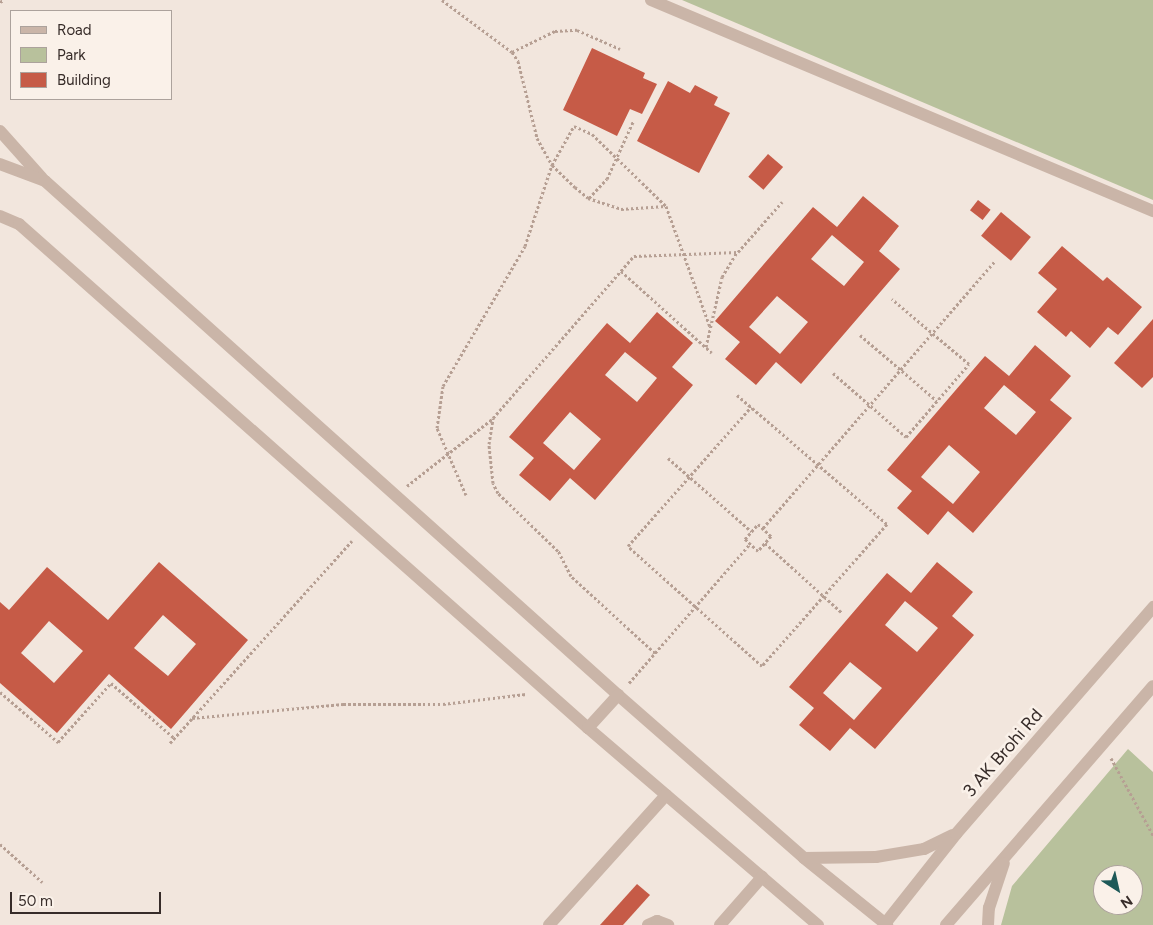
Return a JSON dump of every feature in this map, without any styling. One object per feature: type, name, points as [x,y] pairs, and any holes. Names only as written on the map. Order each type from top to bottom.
[{"type":"street","points":[[651,0],[1153,211]]},
{"type":"street","points":[[0,131],[45,182],[395,496],[804,858],[885,924]]},
{"type":"street","points":[[0,164],[45,182]]},
{"type":"street","points":[[0,216],[19,224],[588,728],[818,925]]},
{"type":"street","name":"3 AK Brohi Rd","points":[[885,924],[956,834],[1153,607]]},
{"type":"street","points":[[946,925],[1153,686]]},
{"type":"street","points":[[588,728],[618,695]]},
{"type":"street","points":[[549,925],[666,795]]},
{"type":"street","points":[[804,858],[876,857],[924,849],[956,834]]},
{"type":"street","points":[[988,925],[989,908],[1005,858]]},
{"type":"street","points":[[720,925],[762,877]]},
{"type":"street","points":[[648,925],[657,920],[668,925]]},
{"type":"path","points":[[0,2],[4,0]]},
{"type":"path","points":[[442,0],[512,52],[518,61],[537,138],[552,165],[588,198],[621,209],[666,206]]},
{"type":"path","points":[[512,52],[555,31],[577,30],[620,49]]},
{"type":"path","points":[[588,198],[607,180],[618,159],[632,122]]},
{"type":"path","points":[[466,495],[437,428],[444,386],[525,246],[552,165],[574,126],[592,134],[666,206],[686,254],[710,327]]},
{"type":"path","points":[[706,347],[722,276],[738,252],[782,202]]},
{"type":"path","points":[[395,496],[493,418],[634,256],[738,252]]},
{"type":"path","points":[[763,528],[995,261]]},
{"type":"path","points":[[621,271],[712,352]]},
{"type":"path","points":[[833,373],[906,437],[969,364],[892,299]]},
{"type":"path","points":[[860,335],[937,401]]},
{"type":"path","points":[[737,394],[751,406],[818,465],[887,524],[762,666],[628,546],[751,406]]},
{"type":"path","points":[[493,418],[489,444],[493,483],[498,493],[558,551],[571,576],[655,653]]},
{"type":"path","points":[[668,458],[751,532]]},
{"type":"path","points":[[758,524],[771,536],[758,551],[745,539],[751,532],[758,524]]},
{"type":"path","points":[[170,743],[363,529]]},
{"type":"path","points":[[764,543],[841,612]]},
{"type":"path","points":[[618,695],[750,544]]},
{"type":"path","points":[[0,692],[58,742],[111,683],[174,738]]},
{"type":"path","points":[[192,718],[343,704],[442,704],[546,691]]},
{"type":"path","points":[[1103,744],[1153,835]]},
{"type":"path","points":[[0,844],[42,882]]},
{"type":"green space","points":[[682,0],[1153,0],[1153,200]]},
{"type":"green space","points":[[1128,749],[1153,772],[1153,925],[1001,925],[1012,886]]},
{"type":"building","points":[[592,48],[645,73],[643,78],[657,84],[642,114],[630,109],[617,136],[563,110]]},
{"type":"building","points":[[668,81],[690,93],[695,85],[718,97],[714,105],[730,113],[699,173],[637,141]]},
{"type":"building","points":[[768,154],[783,167],[763,190],[748,177]]},
{"type":"building","points":[[863,196],[899,226],[879,251],[900,269],[801,384],[776,362],[756,385],[725,359],[740,342],[715,321],[813,207],[837,227]],"holes":[[[832,235],[864,262],[844,286],[811,259]],[[777,296],[808,322],[780,354],[749,327]]]},
{"type":"building","points":[[978,200],[991,210],[983,220],[970,210]]},
{"type":"building","points":[[1001,212],[1031,237],[1011,261],[981,236]]},
{"type":"building","points":[[1062,246],[1103,281],[1107,277],[1142,307],[1118,335],[1108,327],[1090,348],[1071,331],[1066,337],[1037,312],[1057,289],[1038,273]]},
{"type":"building","points":[[657,312],[693,343],[672,367],[693,385],[595,500],[570,478],[550,501],[519,475],[534,458],[509,437],[607,323],[630,343]],"holes":[[[625,352],[657,378],[637,402],[605,375]],[[570,412],[601,439],[574,470],[543,443]]]},
{"type":"building","points":[[1153,319],[1153,377],[1142,388],[1114,363]]},
{"type":"building","points":[[1035,345],[1071,376],[1050,400],[1072,418],[973,533],[948,511],[928,535],[897,508],[912,491],[887,470],[985,356],[1009,376]],"holes":[[[1004,385],[1036,412],[1016,435],[984,408]],[[949,445],[980,472],[953,504],[921,477]]]},
{"type":"building","points":[[159,562],[248,640],[171,729],[109,674],[57,733],[0,683],[0,602],[9,610],[47,567],[108,620]],"holes":[[[163,615],[196,644],[168,676],[134,648]],[[49,621],[83,651],[54,683],[21,653]]]},
{"type":"building","points":[[937,562],[973,592],[952,616],[974,635],[875,749],[850,728],[830,751],[799,725],[814,708],[789,687],[887,573],[911,593]],"holes":[[[905,601],[938,628],[917,652],[885,625]],[[850,662],[882,688],[854,720],[823,693]]]},
{"type":"building","points":[[637,884],[650,895],[623,925],[600,925]]}]
